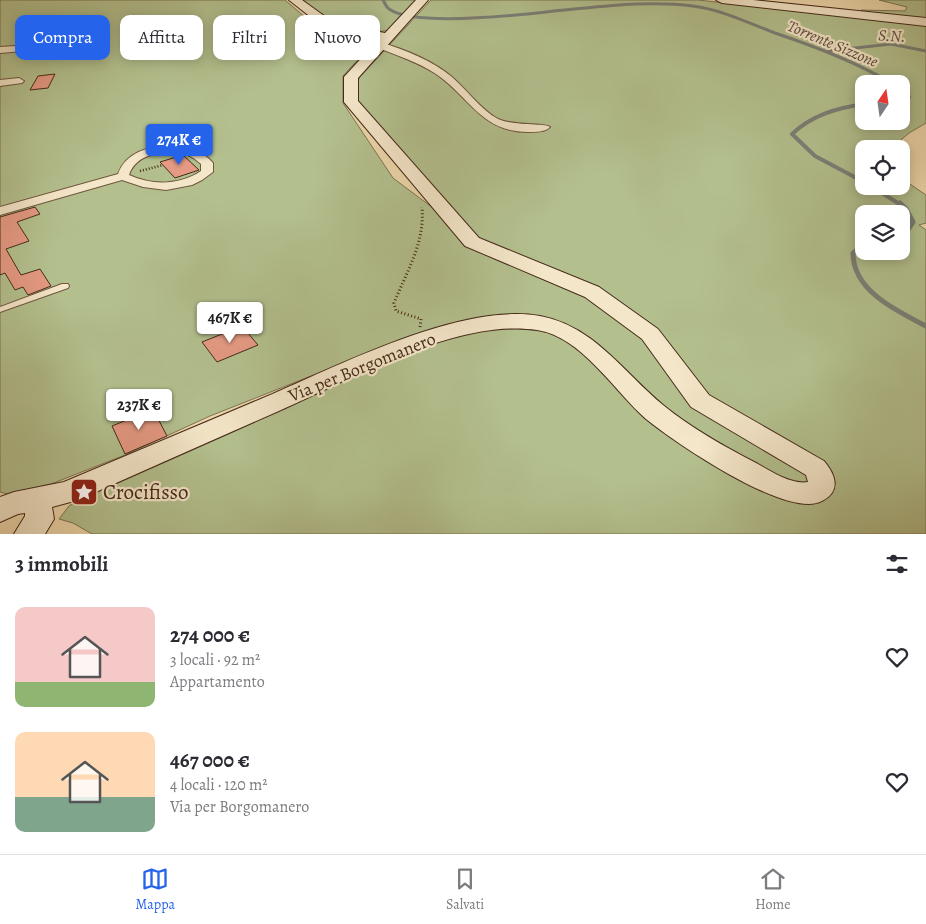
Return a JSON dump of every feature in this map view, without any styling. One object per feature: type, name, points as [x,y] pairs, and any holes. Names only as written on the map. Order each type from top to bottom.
[{"type":"main road","points":[[295,0],[330,26],[383,41]]},
{"type":"main road","name":"Via per Borgomanero","points":[[16,513],[384,355],[440,336],[491,324],[514,322],[540,324],[564,331],[582,342],[656,413],[682,432],[784,489],[800,494],[812,494],[821,487],[822,478],[815,468],[808,463],[700,401],[650,334],[592,292],[472,242],[351,102],[351,77],[422,0]]},
{"type":"main road","points":[[722,0],[926,22]]},
{"type":"street","points":[[383,41],[440,73],[480,112],[494,122],[515,128],[533,130],[545,127]]},
{"type":"street","points":[[0,50],[15,49]]},
{"type":"street","points":[[0,83],[19,81]]},
{"type":"street","points":[[0,211],[123,176],[132,181],[147,184],[183,184],[199,179],[207,172],[207,163],[188,151],[174,149],[156,150],[141,155],[129,162],[123,176]]},
{"type":"lane","points":[[0,310],[65,286]]},
{"type":"path","points":[[421,319],[396,311],[394,302],[409,272],[420,242],[423,218],[420,203],[422,185]]},
{"type":"green space","points":[[0,0],[285,0],[303,15],[295,15],[295,60],[358,60],[343,76],[343,103],[393,178],[437,211],[362,112],[355,97],[359,78],[376,60],[380,60],[380,55],[431,0],[698,0],[926,25],[926,123],[901,140],[855,140],[855,195],[910,195],[910,184],[926,195],[926,223],[919,225],[926,230],[926,534],[92,534],[73,523],[59,519],[69,506],[89,493],[407,338],[210,416],[125,455],[51,484],[8,494],[0,492]]},
{"type":"green space","points":[[302,0],[418,0],[393,30],[380,31],[380,15],[322,15]]},
{"type":"green space","points":[[879,0],[926,0],[926,21],[863,14],[861,10],[905,11],[907,7]]},
{"type":"building","points":[[55,74],[48,88],[30,90],[38,76]]},
{"type":"building","points":[[183,155],[199,170],[175,178],[160,162]]},
{"type":"building","points":[[35,207],[40,214],[17,222],[29,241],[6,249],[21,275],[40,269],[51,286],[28,295],[23,287],[15,290],[5,273],[0,275],[0,217]]},
{"type":"building","points":[[242,326],[258,345],[217,362],[202,342]]},
{"type":"building","points":[[153,409],[167,436],[125,454],[112,426]]},
{"type":"waterway","name":"Torrente Sizzone","points":[[383,0],[389,9],[402,14],[444,19],[494,17],[624,5],[676,4],[693,6],[725,14],[821,49],[876,75]]},
{"type":"waterway","name":"S.N.","points":[[828,51],[891,44],[926,51]]},
{"type":"waterway","name":"Torrente Sizzone","points":[[855,106],[816,117],[792,134],[815,156],[855,177]]},
{"type":"waterway","name":"Torrente Sizzone","points":[[885,195],[901,205]]},
{"type":"waterway","name":"Torrente Sizzone","points":[[910,216],[913,222],[910,226]]},
{"type":"waterway","name":"Torrente Sizzone","points":[[855,252],[853,253],[855,266],[860,278],[868,289],[902,314],[926,326]]},
{"type":"place","name":"Crocifisso","points":[[84,492]]}]
